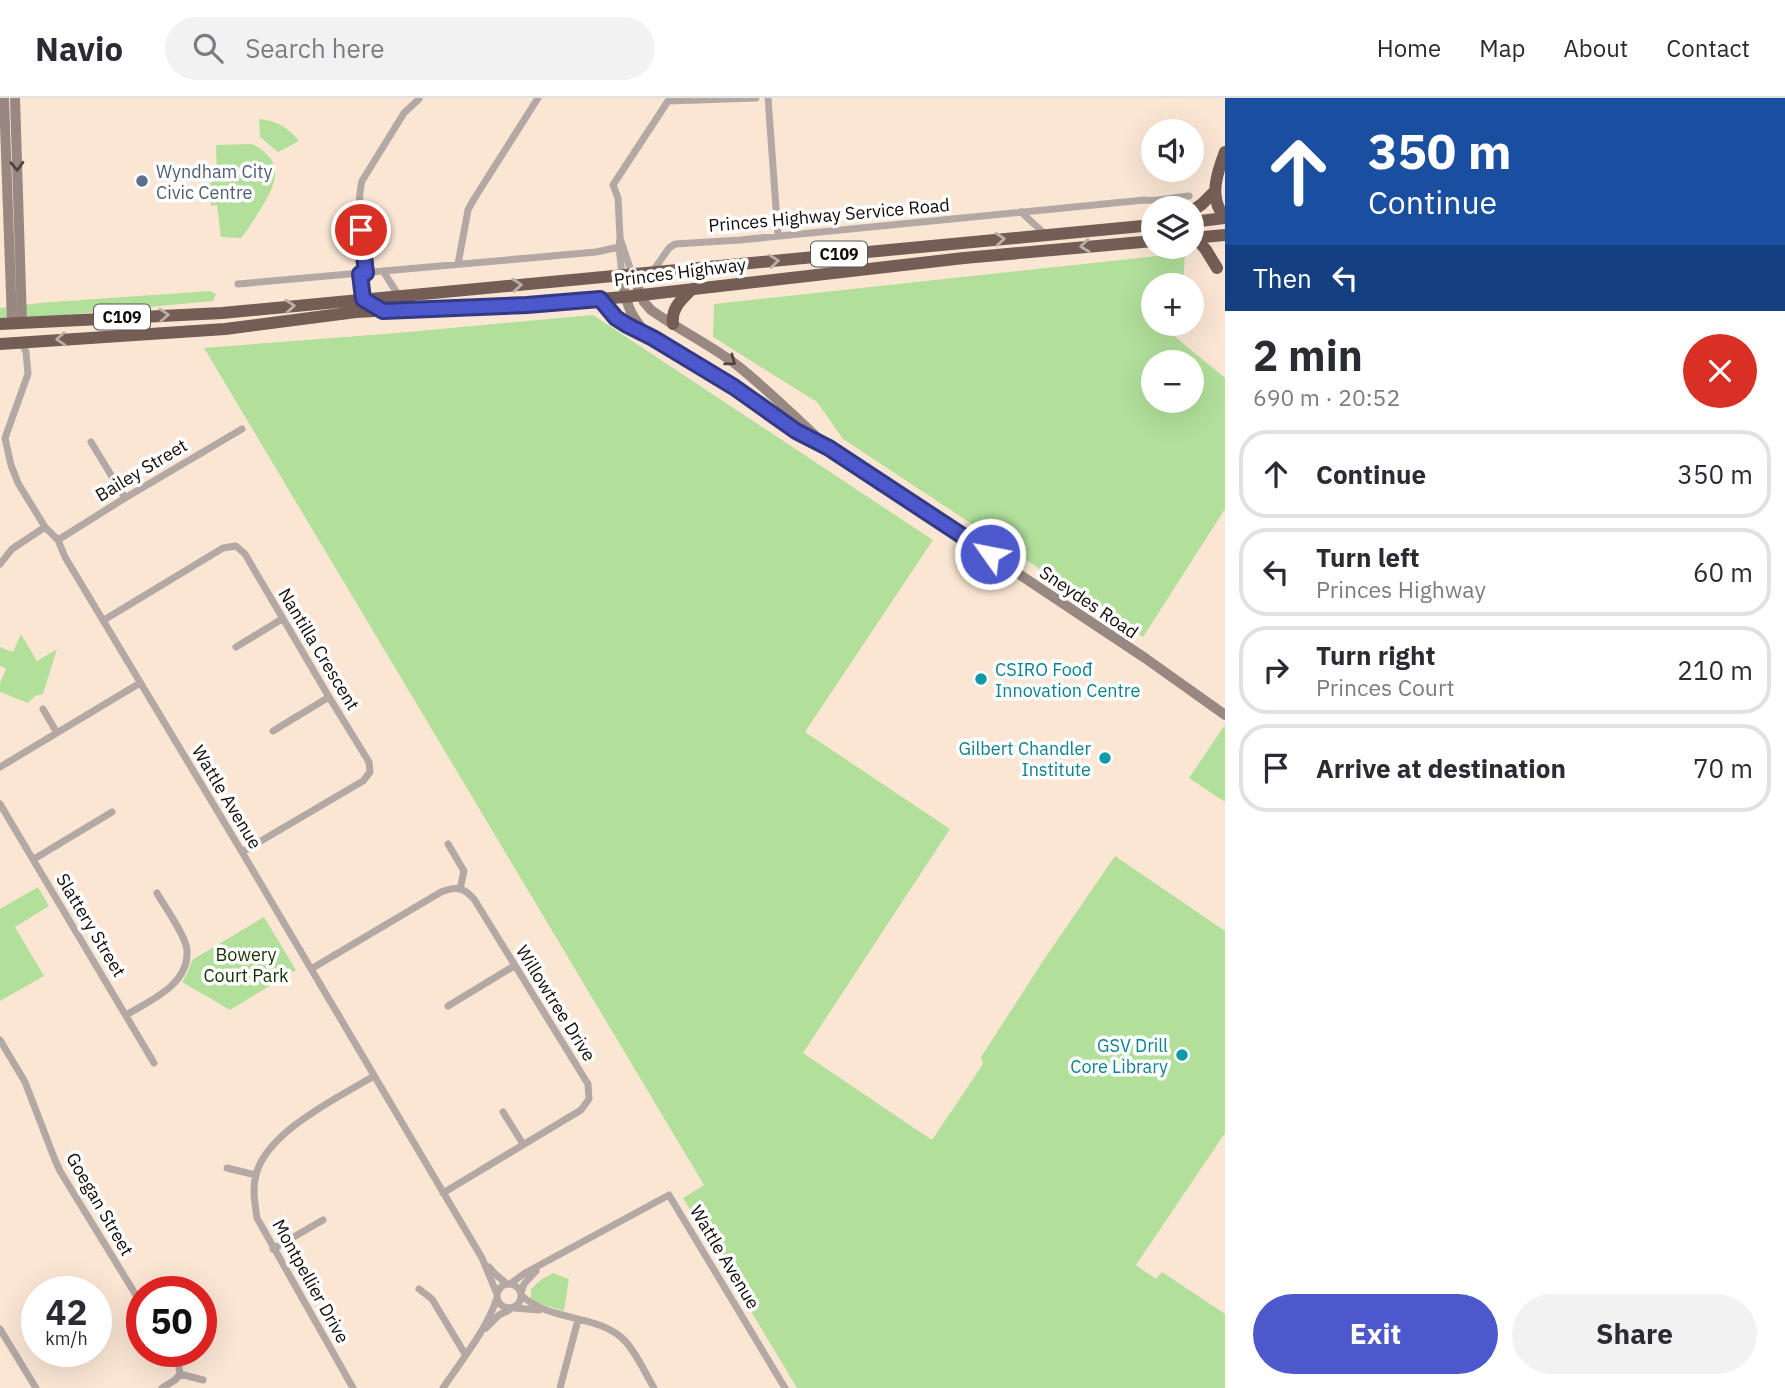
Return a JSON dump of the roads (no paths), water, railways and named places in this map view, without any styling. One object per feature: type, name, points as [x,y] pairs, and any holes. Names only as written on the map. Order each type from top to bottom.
[{"type":"highway","points":[[1225,152],[1215,191],[1218,210],[1225,218]]},
{"type":"highway","points":[[1204,202],[1215,191]]},
{"type":"highway","points":[[1204,221],[1225,218]]},
{"type":"highway","name":"Princes Highway","points":[[11,323],[222,313],[1141,226]]},
{"type":"highway","points":[[1204,237],[1225,235]]},
{"type":"highway","name":"Princes Highway","points":[[0,344],[225,329],[356,312],[527,305],[624,297],[964,258],[1141,242]]},
{"type":"highway","points":[[1204,248],[1220,261]]},
{"type":"highway","points":[[673,324],[674,308],[692,289]]},
{"type":"highway","points":[[363,299],[383,311]]},
{"type":"highway","points":[[600,299],[616,318],[653,338]]},
{"type":"highway","points":[[222,313],[225,329]]},
{"type":"highway","points":[[11,323],[22,342]]},
{"type":"main road","points":[[5,98],[11,323]]},
{"type":"main road","points":[[11,323],[15,98]]},
{"type":"main road","name":"Sneydes Road","points":[[627,275],[651,310],[738,366],[829,448]]},
{"type":"main road","name":"Sneydes Road","points":[[627,275],[624,297],[635,320],[653,338],[734,387],[796,431],[829,448],[1145,658],[1225,715]]},
{"type":"street","points":[[458,264],[468,210],[538,98]]},
{"type":"street","points":[[627,275],[620,237],[618,198],[613,185],[668,101],[756,98]]},
{"type":"street","points":[[768,98],[778,235]]},
{"type":"street","points":[[363,299],[359,209],[362,181],[404,113],[419,99]]},
{"type":"street","name":"Princes Highway Service Road","points":[[653,272],[669,248],[676,244],[1141,200]]},
{"type":"street","points":[[1021,212],[1046,235]]},
{"type":"street","points":[[620,237],[619,247],[627,275]]},
{"type":"street","points":[[238,284],[596,252],[619,247]]},
{"type":"street","points":[[383,271],[399,296]]},
{"type":"street","name":"Wattle Avenue","points":[[22,342],[28,360],[28,374],[2,438],[18,483],[45,527],[58,540],[65,557],[482,1258],[495,1274],[509,1284],[669,1195],[785,1388]]},
{"type":"street","name":"Bailey Street","points":[[58,540],[242,429]]},
{"type":"street","points":[[91,442],[125,498]]},
{"type":"street","points":[[0,564],[12,549],[45,527]]},
{"type":"street","name":"Nantilla Crescent","points":[[104,620],[223,548],[236,546],[245,554],[369,762],[370,772],[363,781],[242,852]]},
{"type":"street","points":[[236,647],[282,619]]},
{"type":"street","points":[[0,767],[140,683]]},
{"type":"street","points":[[273,731],[329,698]]},
{"type":"street","points":[[43,709],[57,733]]},
{"type":"street","name":"Slattery Street","points":[[0,804],[154,1063]]},
{"type":"street","points":[[34,859],[112,812]]},
{"type":"street","points":[[311,969],[441,892],[452,888],[460,889],[464,871],[448,844]]},
{"type":"street","name":"Willowtree Drive","points":[[443,1193],[581,1110],[589,1099],[588,1084],[474,899],[468,892],[460,889]]},
{"type":"street","points":[[125,1015],[164,992],[177,981],[185,966],[188,950],[157,893]]},
{"type":"street","points":[[448,1006],[514,966]]},
{"type":"street","name":"Goegan Street","points":[[0,1040],[24,1082],[60,1171],[126,1279]]},
{"type":"street","name":"Montpellier Drive","points":[[353,1388],[257,1219],[254,1196],[256,1175],[275,1142],[302,1120],[374,1076]]},
{"type":"street","points":[[503,1112],[523,1144]]},
{"type":"street","points":[[227,1168],[256,1175]]},
{"type":"street","points":[[273,1249],[323,1220]]},
{"type":"street","name":"Wattle Avenue","points":[[482,1258],[497,1296]]},
{"type":"street","name":"Wattle Avenue","points":[[521,1294],[524,1284],[541,1265]]},
{"type":"street","points":[[443,1388],[478,1336],[501,1287],[509,1284],[517,1287],[530,1303],[544,1310],[608,1328],[625,1341],[654,1388]]},
{"type":"street","points":[[419,1289],[432,1299],[465,1354]]},
{"type":"street","points":[[478,1336],[496,1318],[520,1303],[521,1294]]},
{"type":"street","points":[[497,1296],[503,1307],[544,1310]]},
{"type":"street","points":[[559,1388],[578,1320]]},
{"type":"street","points":[[0,1329],[36,1388]]},
{"type":"street","points":[[162,1388],[180,1374],[179,1367]]},
{"type":"street","points":[[180,1374],[204,1380]]},
{"type":"place","name":"Wyndham City Civic Centre","points":[[142,181]]},
{"type":"place","name":"CSIRO Foođ Innovation Centre","points":[[981,679]]},
{"type":"place","name":"Gilbert Chandler Institute","points":[[1105,758]]},
{"type":"place","name":"GSV Drill Core Library","points":[[1182,1055]]},
{"type":"park label","name":"Bowery Court Park","points":[[246,964]]}]
